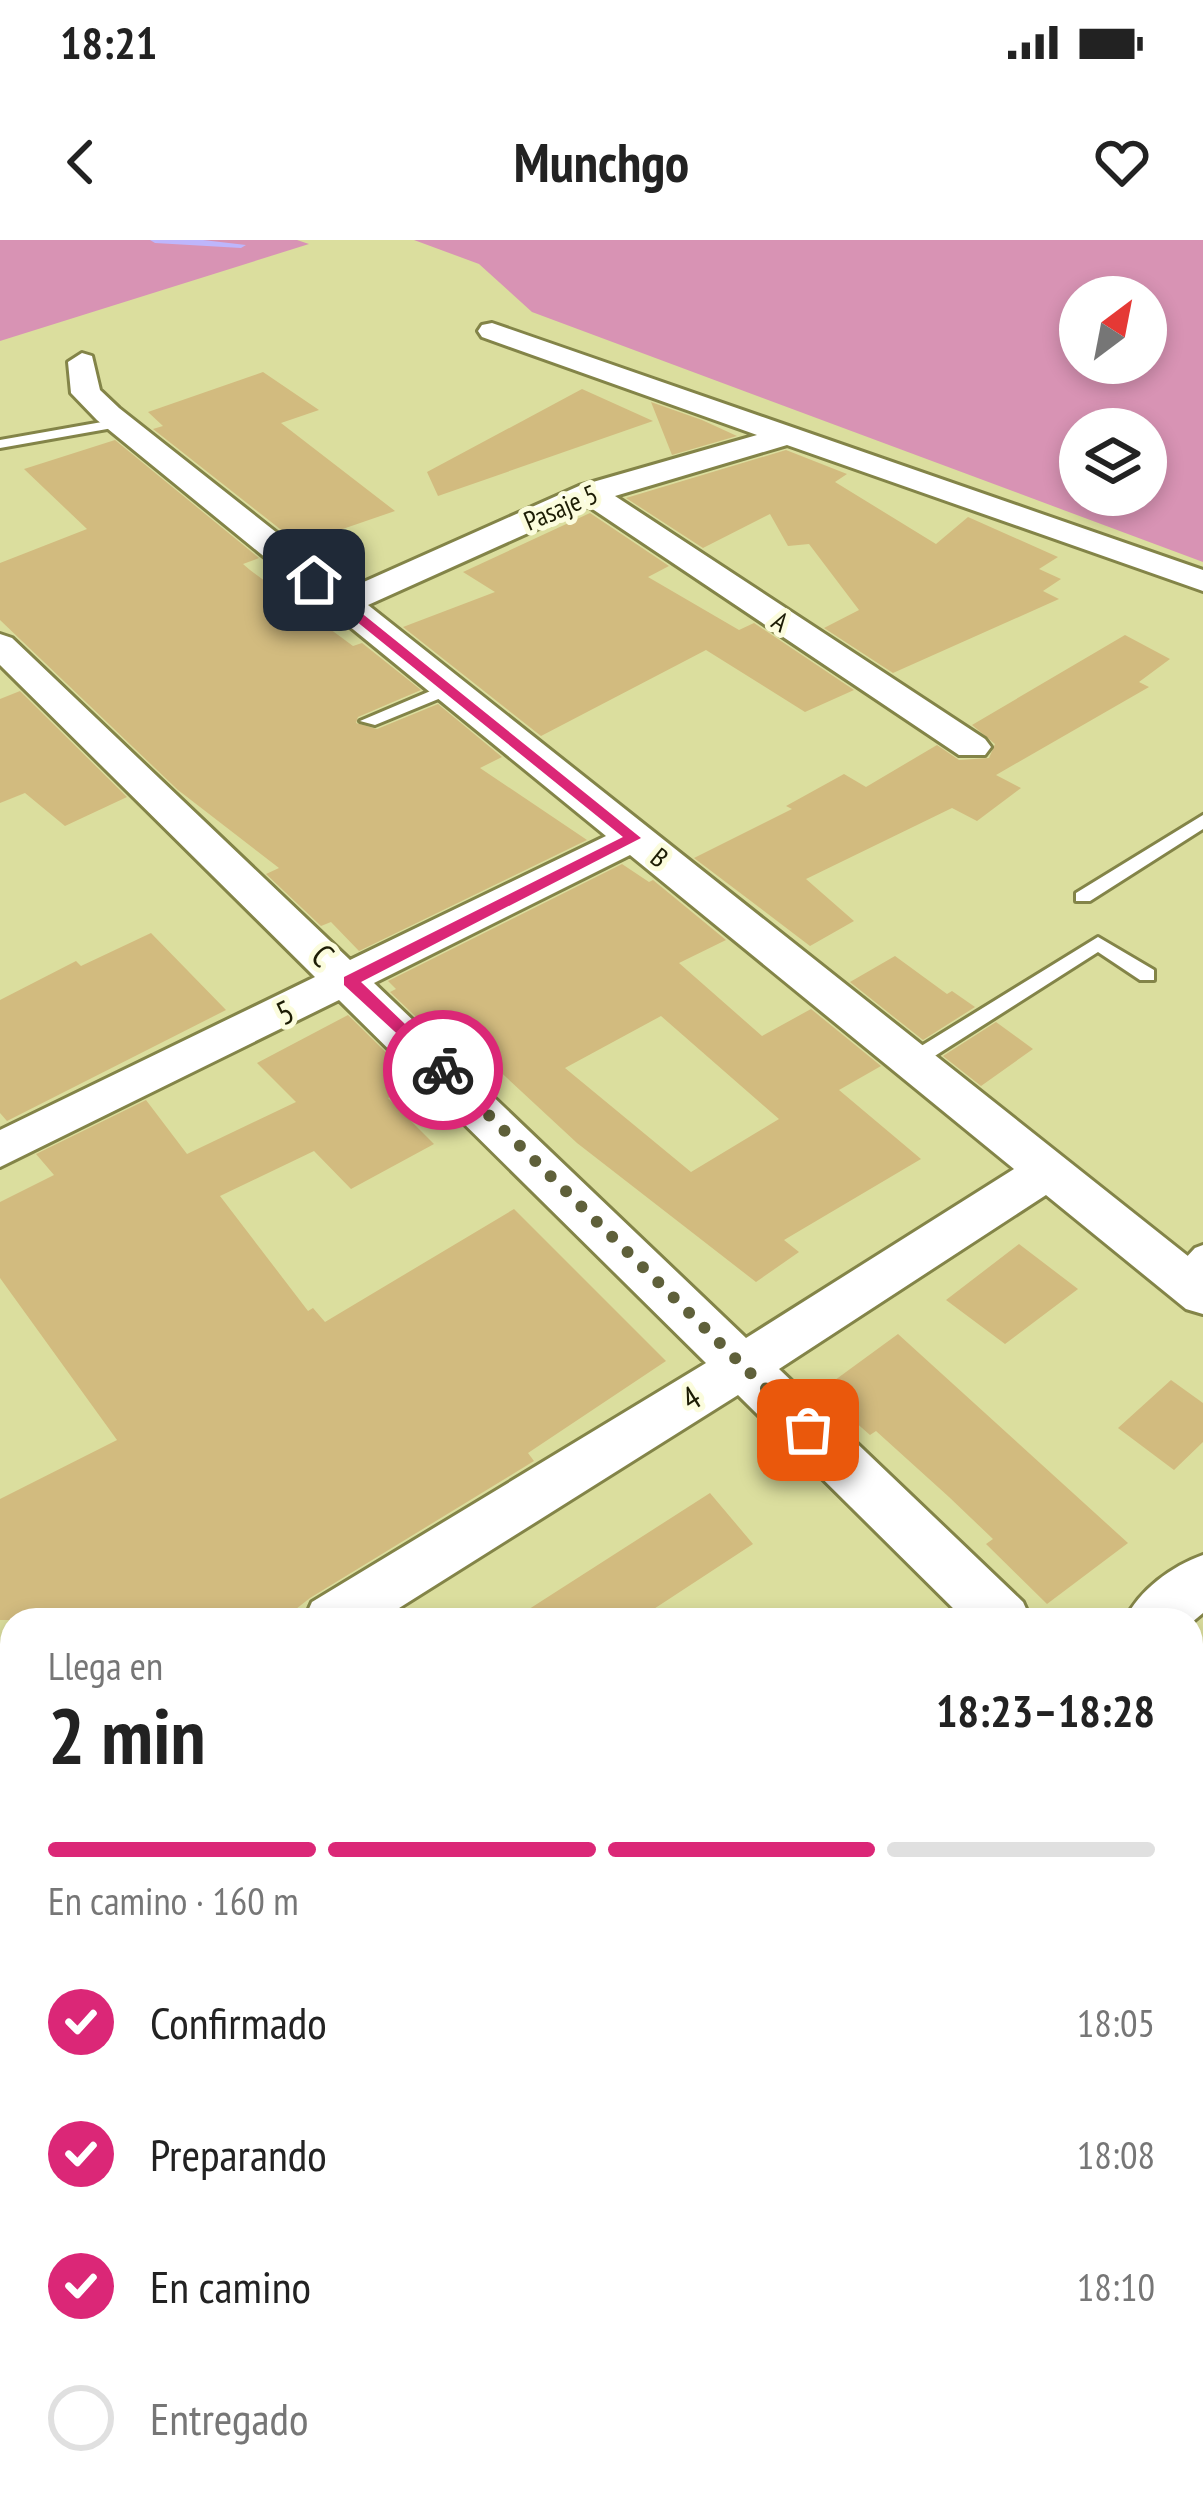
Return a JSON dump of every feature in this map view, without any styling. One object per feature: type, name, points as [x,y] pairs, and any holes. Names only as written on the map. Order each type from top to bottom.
[{"type":"street","points":[[492,331],[1203,581]]},
{"type":"street","name":"B","points":[[82,362],[86,393],[118,423],[1047,1171],[1195,1275]]},
{"type":"street","name":"Pasaje 5","points":[[343,604],[590,494],[788,435]]},
{"type":"street","name":"A","points":[[590,494],[972,747]]},
{"type":"street","name":"C","points":[[0,645],[991,1608]]},
{"type":"street","name":"5","points":[[0,1150],[634,838]]},
{"type":"street","name":"4","points":[[351,1608],[1047,1171]]},
{"type":"street","points":[[1168,1608],[1203,1579]]},
{"type":"lane","points":[[0,444],[118,423]]},
{"type":"lane","points":[[368,722],[447,688]]},
{"type":"lane","points":[[1083,896],[1203,821]]},
{"type":"lane","points":[[912,1061],[1098,944],[1147,975]]},
{"type":"shaded area","points":[[0,240],[297,240],[309,244],[0,341]]},
{"type":"shaded area","points":[[414,240],[1203,240],[1203,562],[1080,516],[1167,516],[1167,408],[1059,408],[1059,508],[532,312],[479,264]]},
{"type":"building","points":[[263,372],[319,410],[281,423],[395,511],[299,544],[153,429],[163,426],[148,412]]},
{"type":"building","points":[[582,389],[653,421],[438,496],[427,472]]},
{"type":"building","points":[[651,402],[702,420],[737,436],[672,455]]},
{"type":"building","points":[[115,440],[259,558],[243,564],[250,570],[353,646],[362,643],[421,690],[358,717],[356,723],[377,729],[438,704],[502,757],[480,768],[587,840],[359,951],[331,922],[321,926],[266,874],[279,868],[178,790],[0,620],[0,563],[87,529],[24,469]]},
{"type":"building","points":[[786,450],[847,474],[835,482],[936,544],[968,517],[1058,557],[1039,569],[1061,579],[1043,591],[1059,599],[893,673],[824,628],[859,610],[809,544],[788,546],[770,514],[703,548],[626,498]]},
{"type":"building","points":[[590,513],[669,566],[648,577],[739,630],[754,623],[854,690],[805,712],[706,650],[541,736],[403,627],[495,592],[463,572]]},
{"type":"building","points":[[1125,635],[1170,659],[1139,682],[1149,687],[996,775],[1021,788],[977,821],[952,808],[806,879],[854,921],[810,946],[694,858],[792,809],[786,806],[844,774],[866,787],[937,745],[959,760],[989,758],[995,744],[972,725]]},
{"type":"building","points":[[20,691],[127,797],[65,826],[25,793],[0,803],[0,699]]},
{"type":"building","points":[[622,864],[649,882],[653,880],[726,940],[679,963],[762,1036],[811,1009],[881,1066],[839,1090],[921,1159],[784,1240],[799,1252],[756,1282],[577,1143],[479,1052],[462,1061],[390,992],[396,989],[388,981]],"holes":[[[661,1016],[779,1119],[691,1172],[565,1068]]]},
{"type":"building","points":[[151,933],[226,1010],[7,1121],[0,1113],[0,1000],[76,961],[81,966]]},
{"type":"building","points":[[895,956],[947,994],[952,991],[975,1007],[923,1040],[850,982]]},
{"type":"building","points":[[348,1015],[417,1083],[388,1098],[434,1144],[351,1189],[314,1151],[220,1196],[308,1311],[313,1308],[325,1322],[514,1209],[666,1361],[528,1453],[534,1461],[297,1608],[0,1608],[0,1499],[117,1440],[0,1278],[0,1202],[54,1175],[36,1154],[146,1100],[187,1154],[296,1102],[257,1063]]},
{"type":"building","points":[[996,1022],[1033,1049],[981,1086],[943,1056]]},
{"type":"building","points":[[1019,1244],[1078,1289],[1005,1344],[946,1300]]},
{"type":"building","points":[[898,1334],[1128,1543],[1047,1604],[986,1544],[993,1539],[949,1497],[876,1431],[870,1435],[820,1391]]},
{"type":"building","points":[[1171,1380],[1203,1403],[1203,1442],[1174,1470],[1118,1428]]},
{"type":"building","points":[[710,1493],[753,1544],[655,1608],[531,1608]]},
{"type":"waterway","points":[[155,240],[241,245]]},
{"type":"way so far","points":[[443,1070],[808,1430]]},
{"type":"route","points":[[314,580],[634,838],[350,981],[443,1070]]}]
